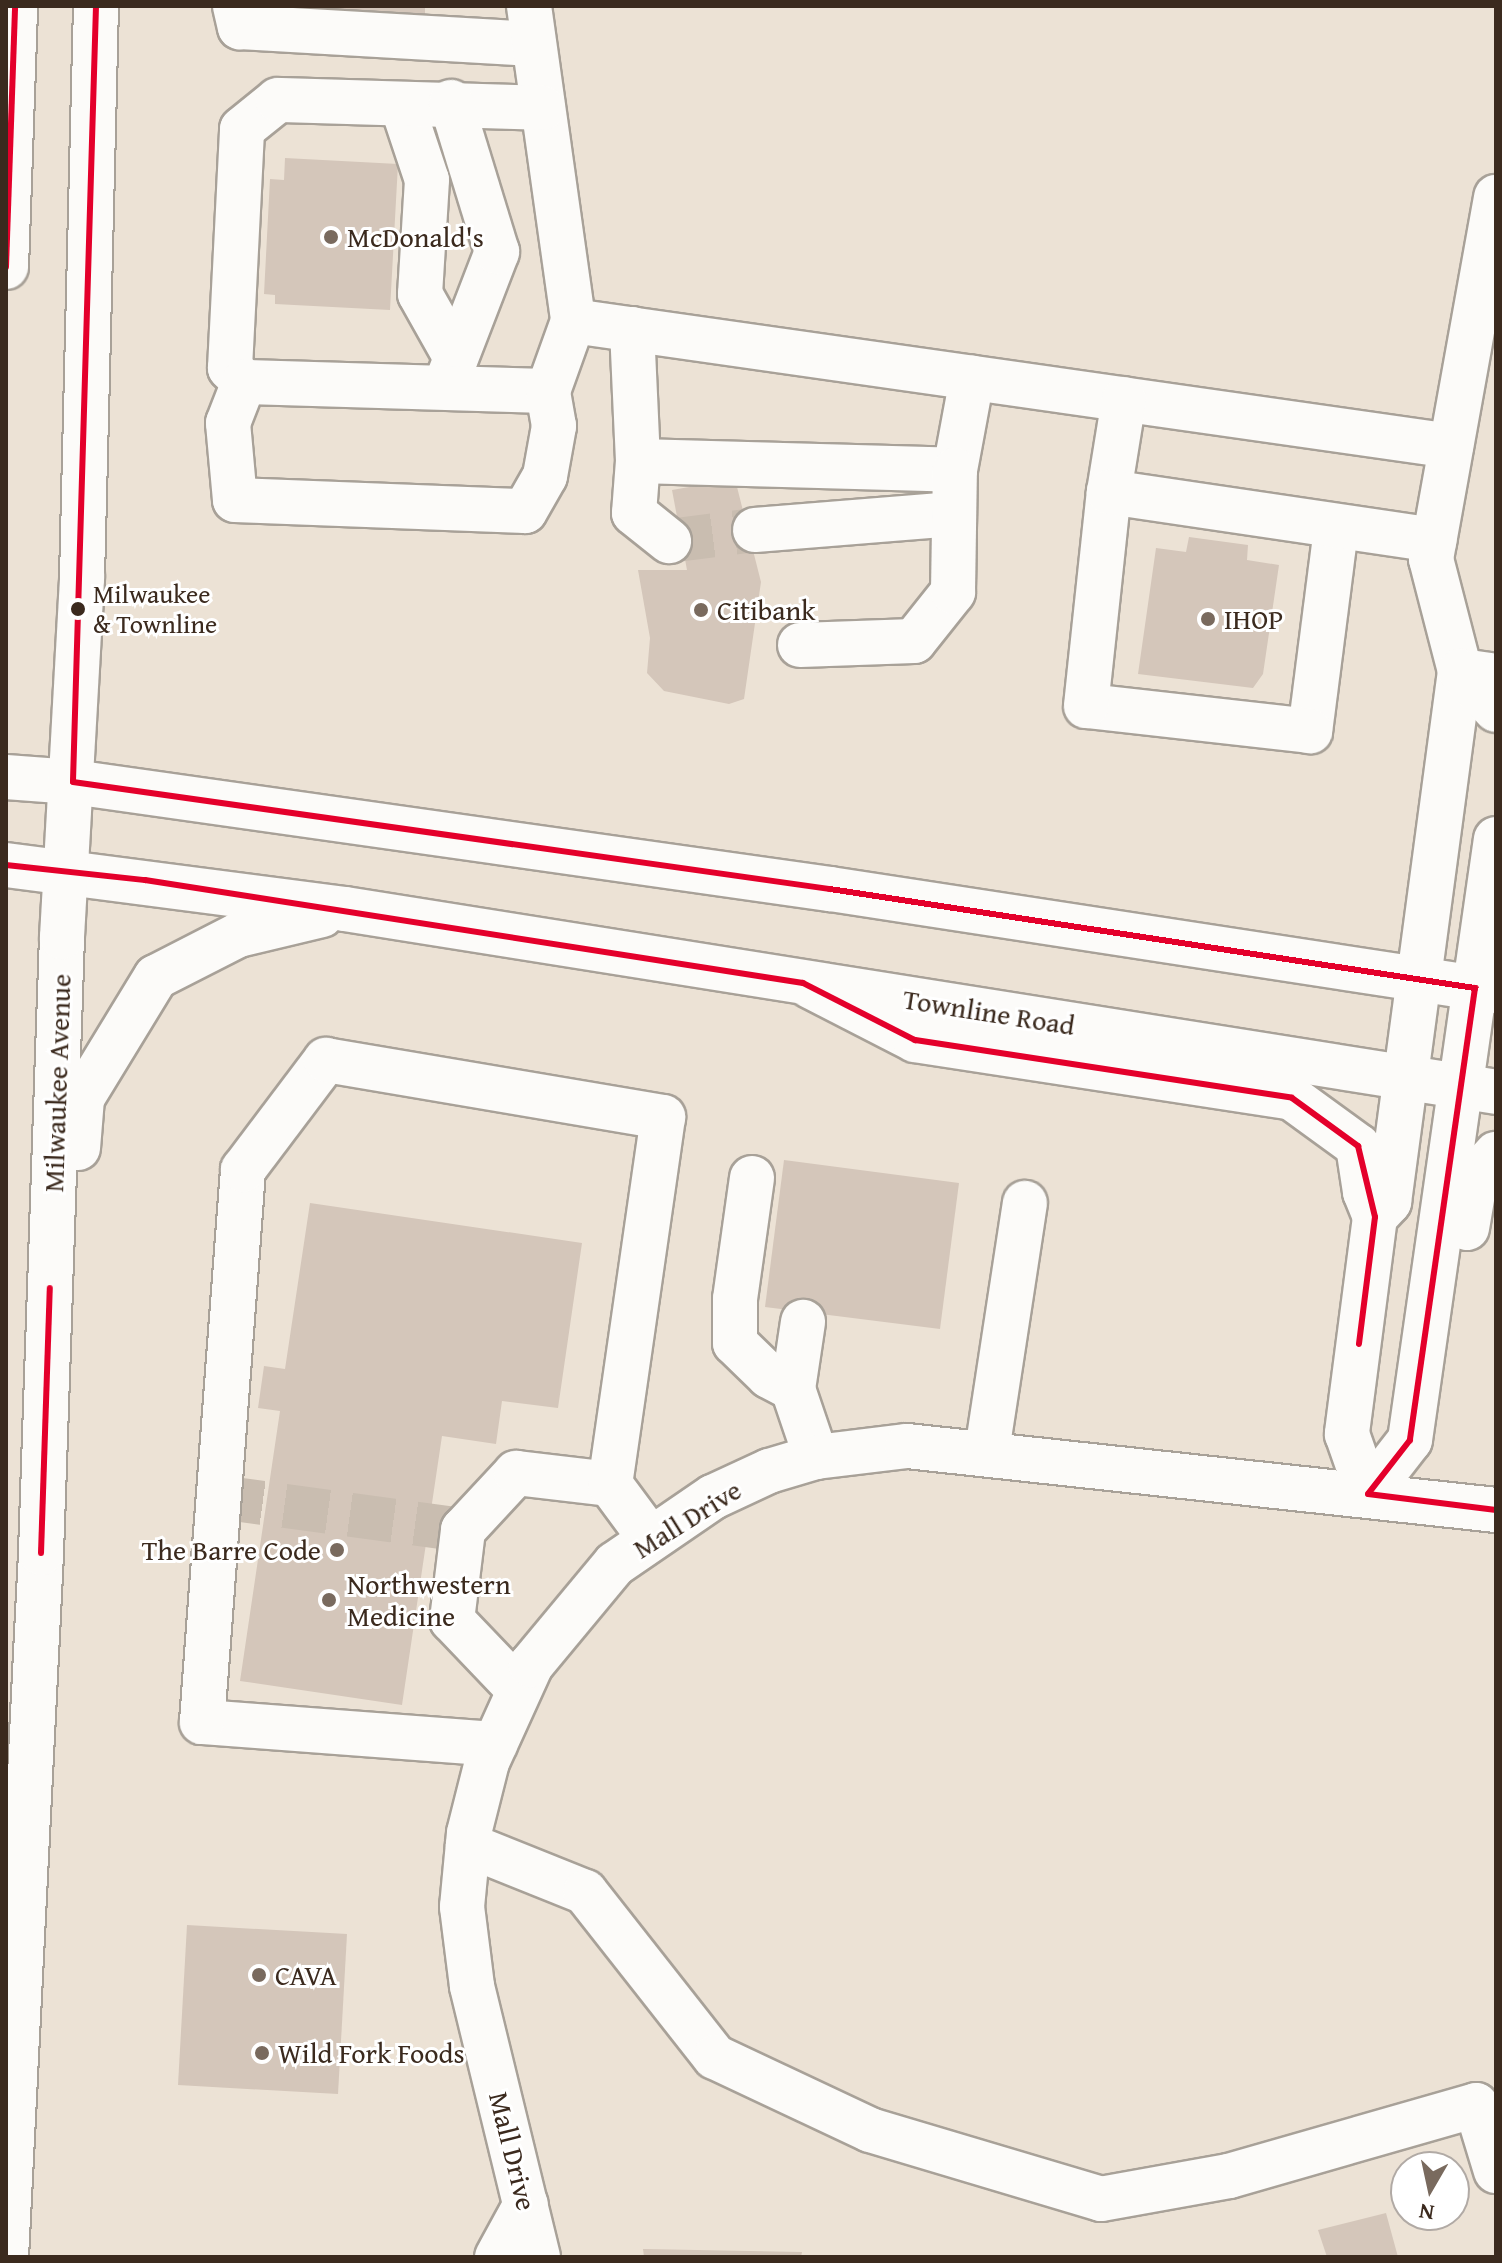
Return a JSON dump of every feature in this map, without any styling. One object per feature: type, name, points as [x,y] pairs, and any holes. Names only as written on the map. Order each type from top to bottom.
[{"type":"main road","points":[[6,267],[15,6]]},
{"type":"main road","name":"Milwaukee Avenue","points":[[6,2257],[41,1553],[66,872],[73,782],[96,6]]},
{"type":"main road","points":[[235,6],[240,27],[532,25],[573,321],[548,391],[554,426],[545,476],[525,511],[235,500],[228,423],[244,382],[251,143],[283,114],[406,117],[453,110]]},
{"type":"main road","points":[[543,108],[453,110],[278,100],[242,129],[230,368],[244,382],[451,371],[548,391]]},
{"type":"main road","points":[[451,371],[497,252],[453,110]]},
{"type":"main road","points":[[406,117],[427,180],[420,294],[451,371]]},
{"type":"main road","points":[[1496,197],[1431,559],[1496,710]]},
{"type":"main road","points":[[573,321],[1451,446]]},
{"type":"main road","points":[[632,329],[638,461],[634,513],[669,541]]},
{"type":"main road","points":[[800,645],[914,641],[953,592],[955,470],[972,378]]},
{"type":"main road","points":[[1124,399],[1109,492],[1086,706],[1310,731],[1336,529]]},
{"type":"main road","points":[[638,461],[955,470]]},
{"type":"main road","points":[[1109,492],[1336,529],[1434,540]]},
{"type":"main road","points":[[755,530],[953,514]]},
{"type":"main road","points":[[1375,1217],[1389,1202],[1418,980],[1478,673]]},
{"type":"main road","points":[[6,777],[73,782],[816,887],[1486,990]]},
{"type":"main road","points":[[1368,1494],[1410,1440],[1417,1386],[1478,1090],[1494,862]]},
{"type":"main road","name":"Townline Road","points":[[6,865],[345,909],[1478,1090]]},
{"type":"main road","points":[[41,1553],[82,1098],[156,977],[238,935],[345,909]]},
{"type":"main road","points":[[803,983],[915,1040],[1292,1098],[1358,1146],[1365,1192],[1375,1217],[1347,1434],[1368,1494]]},
{"type":"main road","points":[[495,1744],[202,1722],[243,1170],[326,1060],[663,1117],[610,1484],[650,1538]]},
{"type":"main road","points":[[1417,1386],[1447,1351],[1476,1176],[1496,1154]]},
{"type":"main road","points":[[752,1178],[735,1299],[735,1343],[769,1376],[793,1389]]},
{"type":"main road","points":[[987,1451],[1025,1203]]},
{"type":"main road","points":[[803,1322],[793,1389],[816,1457]]},
{"type":"main road","name":"Mall Drive","points":[[538,2257],[472,1986],[462,1907],[468,1845],[495,1744],[531,1665],[587,1594],[650,1538],[733,1488],[816,1457],[907,1446],[987,1451],[1496,1510]]},
{"type":"main road","points":[[519,1690],[452,1620],[463,1530],[516,1473],[610,1484]]},
{"type":"main road","points":[[468,1845],[585,1892],[715,2057],[870,2130],[1101,2199],[1229,2176],[1476,2105],[1496,2171]]},
{"type":"main road","points":[[497,2257],[526,2204]]},
{"type":"building","points":[[261,6],[425,6],[425,18],[261,10]]},
{"type":"building","name":"McDonald's","points":[[285,158],[398,164],[390,310],[275,304],[275,295],[264,294],[270,179],[284,180]]},
{"type":"building","name":"Citibank","points":[[735,479],[761,582],[744,699],[729,704],[664,691],[647,673],[650,638],[638,570],[687,570],[672,490]]},
{"type":"building","name":"IHOP","points":[[1189,537],[1248,545],[1247,560],[1279,565],[1263,674],[1253,688],[1138,674],[1156,548],[1186,552]]},
{"type":"building","points":[[784,1160],[959,1183],[940,1329],[765,1307]]},
{"type":"building","points":[[310,1203],[582,1243],[558,1408],[502,1401],[496,1444],[442,1436],[402,1705],[240,1681],[280,1411],[258,1408],[264,1366],[285,1369]]},
{"type":"building","points":[[187,1925],[347,1934],[338,2094],[178,2085]]},
{"type":"building","points":[[1386,2213],[1398,2257],[1327,2257],[1318,2230]]},
{"type":"building","points":[[643,2249],[802,2252],[801,2257],[644,2257]]},
{"type":"tunnel","points":[[669,541],[755,530]]},
{"type":"tunnel","points":[[219,1497],[463,1530]]},
{"type":"transit line","points":[[6,267],[15,6]]},
{"type":"transit line","points":[[96,6],[73,782],[830,889],[1475,988],[1410,1440],[1368,1494]]},
{"type":"transit line","points":[[6,865],[145,880],[803,983],[915,1040],[1292,1098],[1358,1146],[1375,1217],[1359,1344]]},
{"type":"transit line","points":[[41,1553],[50,1288]]},
{"type":"transit line","points":[[1368,1494],[1496,1510]]},
{"type":"place","name":"McDonald's","points":[[331,237]]},
{"type":"place","name":"Milwaukee & Townline","points":[[78,609]]},
{"type":"place","name":"Citibank","points":[[701,610]]},
{"type":"place","name":"IHOP","points":[[1208,619]]},
{"type":"place","name":"The Barre Code","points":[[337,1550]]},
{"type":"place","name":"Northwestern Medicine","points":[[329,1600]]},
{"type":"place","name":"CAVA","points":[[259,1975]]},
{"type":"place","name":"Wild Fork Foods","points":[[262,2053]]}]
